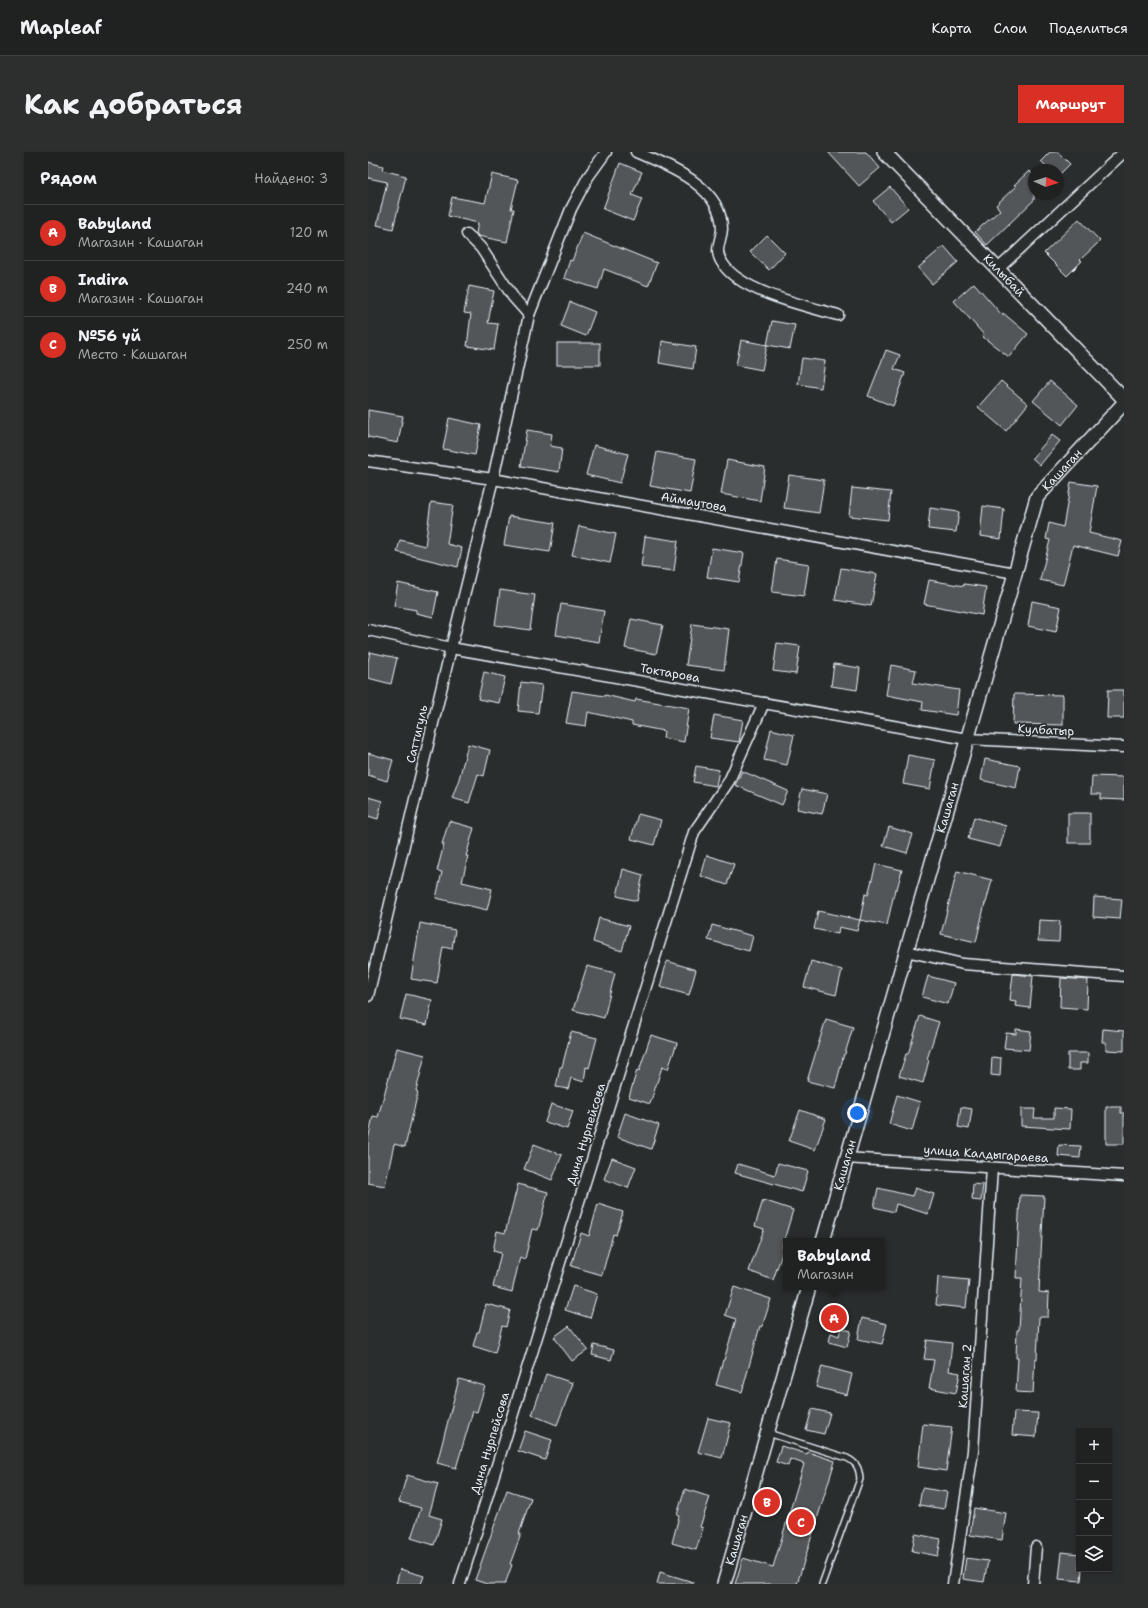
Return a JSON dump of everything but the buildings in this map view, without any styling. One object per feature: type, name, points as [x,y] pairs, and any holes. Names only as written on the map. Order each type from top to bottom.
[{"type":"street","name":"Саттигуль","points":[[368,996],[493,479],[529,315],[571,209],[588,177],[606,152]]},
{"type":"street","points":[[636,152],[660,162],[689,178],[711,197],[719,211],[722,229],[718,247],[719,256],[723,265],[738,278],[758,291],[838,315]]},
{"type":"street","name":"Килыбай","points":[[885,152],[1124,399]]},
{"type":"street","points":[[998,269],[1124,152]]},
{"type":"street","points":[[467,234],[481,248],[513,297],[529,315]]},
{"type":"street","name":"Кашаган","points":[[824,1238],[1037,497],[1124,403]]},
{"type":"street","name":"Аймаутова","points":[[368,462],[493,479],[1015,573]]},
{"type":"street","name":"Токтарова","points":[[368,630],[451,648],[967,739]]},
{"type":"street","name":"Дина Нурпейсова","points":[[460,1584],[694,832],[729,781],[764,703]]},
{"type":"street","name":"Кулбатыр","points":[[967,739],[1124,747]]},
{"type":"street","points":[[906,951],[963,964],[1124,976]]},
{"type":"street","name":"улица Калдыгараева","points":[[846,1158],[1124,1176]]},
{"type":"street","name":"Кашаган 2","points":[[953,1584],[973,1451],[992,1168]]},
{"type":"street","name":"Кашаган","points":[[724,1584],[808,1290]]},
{"type":"street","points":[[1033,1584],[1036,1547]]},
{"type":"lane","points":[[767,1433],[847,1458],[855,1462],[859,1469],[860,1479],[822,1584]]},
{"type":"place","name":"Babyland","points":[[834,1318]]},
{"type":"place","name":"Indira","points":[[767,1502]]},
{"type":"place","name":"№56 үй","points":[[801,1522]]}]
